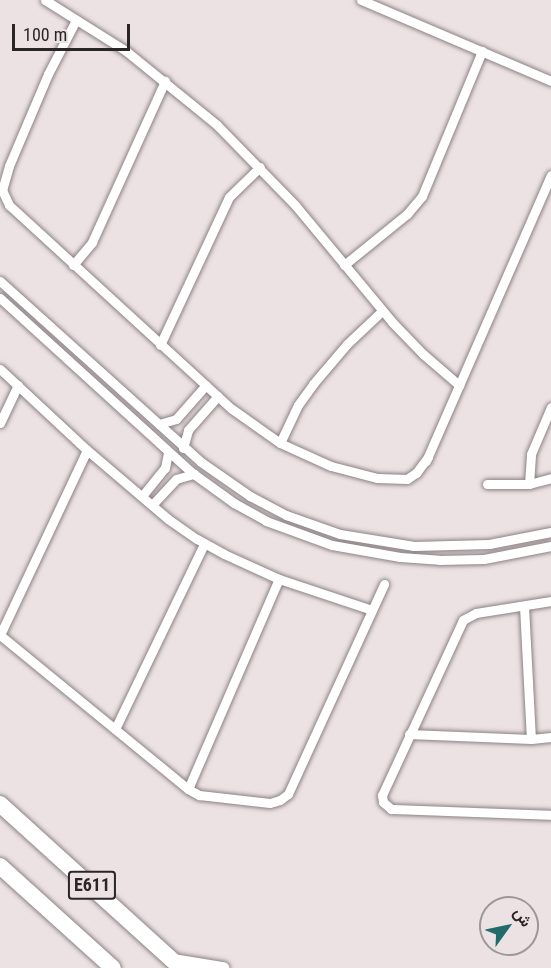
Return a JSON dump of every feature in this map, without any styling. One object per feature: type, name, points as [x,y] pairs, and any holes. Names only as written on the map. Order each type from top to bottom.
[{"type":"highway","name":"E611","points":[[0,804],[177,964]]},
{"type":"highway","name":"E611","points":[[0,866],[113,968]]},
{"type":"street","points":[[45,0],[126,51],[217,124],[260,167],[382,311],[423,354],[459,385]]},
{"type":"street","points":[[361,0],[551,81]]},
{"type":"street","points":[[75,20],[48,74],[3,182],[3,194],[9,205],[247,422],[280,443],[331,466],[377,478],[407,479],[416,473],[428,457],[551,175]]},
{"type":"street","points":[[344,265],[407,214],[422,196],[482,51]]},
{"type":"street","points":[[73,265],[92,242],[165,81]]},
{"type":"street","points":[[0,179],[9,166]]},
{"type":"street","points":[[160,345],[229,197],[260,167]]},
{"type":"street","points":[[0,201],[22,218]]},
{"type":"street","points":[[0,281],[183,448],[225,480],[268,506],[304,522],[358,538],[395,544],[451,547],[507,542],[551,532]]},
{"type":"street","points":[[0,298],[194,474],[234,504],[266,521],[315,540],[357,551],[417,559],[462,560],[506,556],[550,547]]},
{"type":"street","points":[[280,443],[298,405],[313,384],[347,344],[382,311]]},
{"type":"street","points":[[0,369],[87,450],[152,505],[204,544],[279,579],[372,610]]},
{"type":"street","points":[[0,423],[18,385]]},
{"type":"street","points":[[159,424],[176,419],[207,385]]},
{"type":"street","points":[[183,448],[188,430],[218,396]]},
{"type":"street","points":[[192,402],[200,404],[204,412]]},
{"type":"street","points":[[529,484],[531,454],[551,407]]},
{"type":"street","points":[[87,450],[0,635],[188,789],[205,797],[270,803],[284,797],[291,789],[384,584]]},
{"type":"street","points":[[142,496],[165,468],[168,452]]},
{"type":"street","points":[[152,505],[176,480],[194,474]]},
{"type":"street","points":[[487,484],[529,484],[551,478]]},
{"type":"street","points":[[115,729],[204,544]]},
{"type":"street","points":[[188,789],[279,579]]},
{"type":"street","points":[[551,600],[476,613],[463,620],[383,792],[383,802],[388,807],[528,816],[551,815]]},
{"type":"street","points":[[524,606],[531,739]]},
{"type":"street","points":[[409,734],[531,739],[551,737]]},
{"type":"street","points":[[177,964],[223,968]]}]
